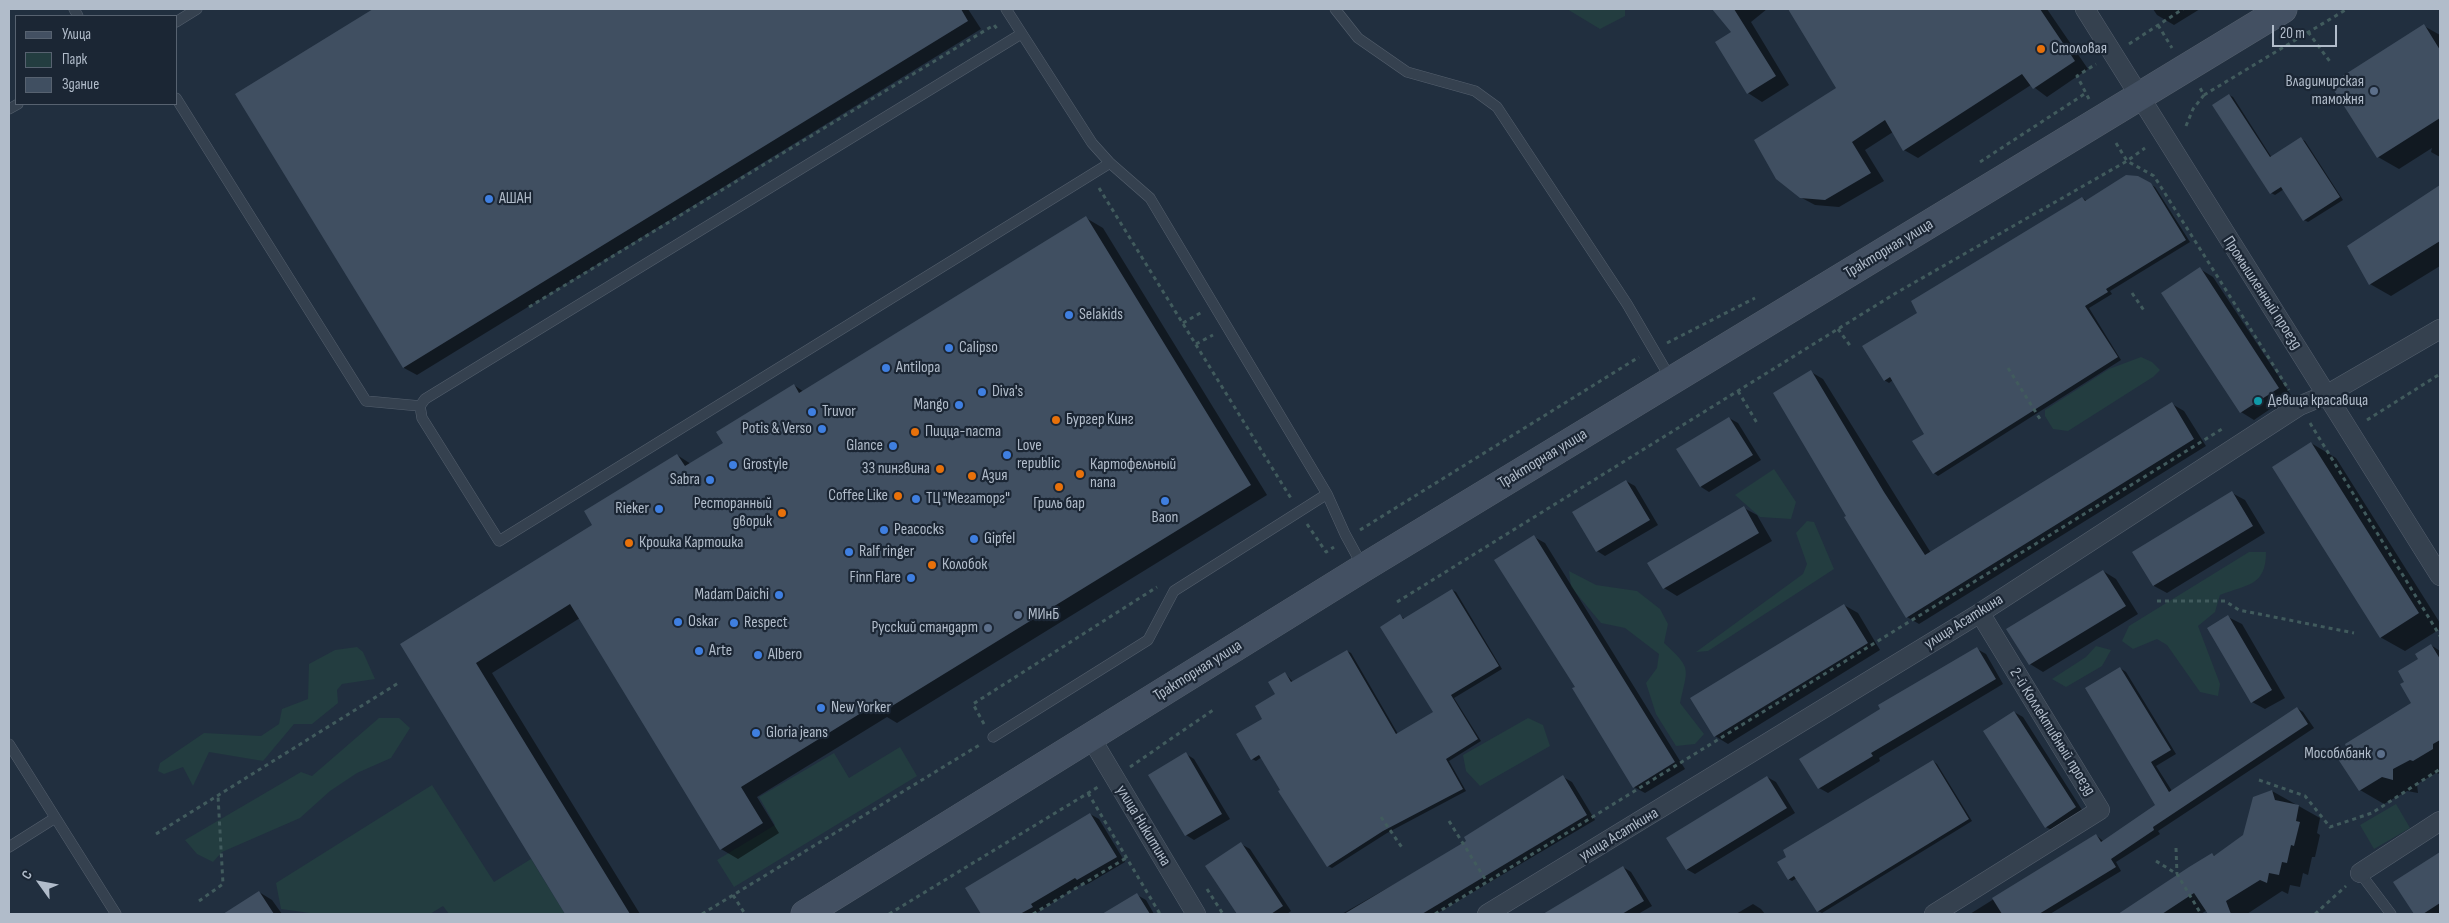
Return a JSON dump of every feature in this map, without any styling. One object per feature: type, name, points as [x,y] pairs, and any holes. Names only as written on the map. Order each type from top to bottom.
[{"type":"main road","name":"Тракторная улица","points":[[805,914],[1363,568],[2284,9]]},
{"type":"street","name":"Промышленный проезд","points":[[2085,9],[2253,280],[2328,394],[2440,576]]},
{"type":"street","name":"улица Асаткина","points":[[1487,914],[1980,613],[2299,406],[2328,394],[2440,330]]},
{"type":"street","name":"2-й Коллективный проезд","points":[[1934,914],[2100,810],[1980,613]]},
{"type":"street","name":"улица Никитина","points":[[1091,738],[1196,914]]},
{"type":"street","points":[[2360,873],[2440,821]]},
{"type":"lane","points":[[178,21],[197,9]]},
{"type":"lane","points":[[1006,9],[1092,143],[1110,163],[1150,198],[1327,494],[1363,568]]},
{"type":"lane","points":[[1335,9],[1358,38],[1407,72],[1474,91],[1497,107],[1653,348],[1672,381]]},
{"type":"lane","points":[[1021,34],[425,399],[420,406],[422,418],[498,542],[1110,163]]},
{"type":"lane","points":[[178,101],[366,401],[420,406]]},
{"type":"lane","points":[[992,737],[1148,640],[1174,591],[1327,494]]},
{"type":"lane","points":[[9,744],[116,914]]},
{"type":"lane","points":[[9,847],[55,818]]},
{"type":"lane","points":[[2360,873],[2391,914]]},
{"type":"path","points":[[2125,47],[2183,9]]},
{"type":"path","points":[[2186,126],[2193,109],[2204,95],[2347,9]]},
{"type":"path","points":[[2170,12],[2172,16]]},
{"type":"path","points":[[529,307],[994,25],[1000,33]]},
{"type":"path","points":[[2158,25],[2175,53]]},
{"type":"path","points":[[2308,32],[2331,63]]},
{"type":"path","points":[[2090,99],[2077,76],[2097,64]]},
{"type":"path","points":[[2198,86],[2204,95]]},
{"type":"path","points":[[2116,143],[2128,161],[2154,176],[2299,406],[2440,636]]},
{"type":"path","points":[[1397,602],[1838,329],[2128,161],[2145,148]]},
{"type":"path","points":[[1098,185],[1293,502],[1284,507]]},
{"type":"path","points":[[2132,294],[2144,312]]},
{"type":"path","points":[[1183,323],[1201,312]]},
{"type":"path","points":[[1838,329],[1851,347]]},
{"type":"path","points":[[1300,512],[1326,552],[1653,348]]},
{"type":"path","points":[[2008,368],[2040,419]]},
{"type":"path","points":[[2361,424],[2440,374]]},
{"type":"path","points":[[2280,394],[2288,389]]},
{"type":"path","points":[[1738,391],[1757,423]]},
{"type":"path","points":[[1435,914],[2229,425]]},
{"type":"path","points":[[702,914],[992,737],[972,704],[1158,587]]},
{"type":"path","points":[[2157,601],[2225,601],[2240,610],[2354,633]]},
{"type":"path","points":[[156,834],[400,682]]},
{"type":"path","points":[[889,914],[1114,778],[1213,710]]},
{"type":"path","points":[[2259,780],[2305,796],[2330,827],[2372,813],[2440,770]]},
{"type":"path","points":[[1088,793],[1160,914]]},
{"type":"path","points":[[199,901],[223,884],[218,796]]},
{"type":"path","points":[[1381,817],[1403,849]]},
{"type":"path","points":[[1449,821],[1487,882]]},
{"type":"path","points":[[2176,848],[2177,874]]},
{"type":"path","points":[[1033,914],[1126,858]]},
{"type":"path","points":[[2156,861],[2177,874],[2201,914]]},
{"type":"path","points":[[2315,914],[2360,873]]},
{"type":"path","points":[[733,896],[745,914]]},
{"type":"green space","points":[[1567,9],[1625,9],[1625,16],[1600,29]]},
{"type":"green space","points":[[2141,357],[2152,362],[2160,370],[2153,377],[2068,431],[2053,429],[2045,416],[2045,410],[2109,369]]},
{"type":"green space","points":[[1774,469],[1796,502],[1791,519],[1760,517],[1735,495]]},
{"type":"green space","points":[[1807,521],[1814,522],[1834,569],[1708,651],[1696,652],[1803,574],[1807,564],[1796,533]]},
{"type":"green space","points":[[2249,552],[2266,552],[2263,572],[2259,578],[2247,586],[2220,595],[2215,612],[2198,626],[2220,684],[2218,696],[2200,692],[2167,645],[2157,639],[2133,649],[2122,641],[2129,626]]},
{"type":"green space","points":[[1569,571],[1596,585],[1637,591],[1660,609],[1668,624],[1664,643],[1679,658],[1686,669],[1680,703],[1704,734],[1695,744],[1676,746],[1656,714],[1646,683],[1657,668],[1659,654],[1625,628],[1601,623],[1571,587]]},
{"type":"green space","points":[[2096,646],[2111,650],[2102,666],[2066,687],[2052,679],[2086,657]]},
{"type":"green space","points":[[357,647],[363,652],[375,679],[342,684],[337,690],[338,703],[312,724],[294,724],[263,761],[209,752],[193,786],[183,767],[164,774],[158,771],[160,763],[204,733],[261,736],[279,724],[282,709],[308,699],[309,664],[335,650]]},
{"type":"green space","points":[[379,718],[399,718],[410,728],[391,758],[357,773],[330,791],[300,818],[222,852],[213,862],[197,854],[185,840],[301,772],[312,776]]},
{"type":"green space","points":[[1528,718],[1543,725],[1550,746],[1480,786],[1466,771],[1463,755]]},
{"type":"green space","points":[[900,747],[917,776],[734,887],[717,860],[775,825],[759,797],[834,753],[849,778]]},
{"type":"green space","points":[[432,785],[494,882],[531,859],[565,914],[449,914],[443,906],[430,914],[317,914],[281,909],[276,883]]},
{"type":"green space","points":[[2396,804],[2410,828],[2374,849],[2360,825]]},
{"type":"building","name":"АШАН","points":[[373,9],[961,9],[968,21],[403,368],[235,94]]},
{"type":"building","points":[[1712,9],[1734,9],[1776,76],[1747,94],[1715,42],[1731,32]]},
{"type":"building","points":[[1788,9],[2040,9],[2075,61],[2033,89],[2022,74],[1903,151],[1885,120],[1852,142],[1871,173],[1825,200],[1800,198],[1776,179],[1754,140],[1836,88]]},
{"type":"building","points":[[2424,24],[2440,50],[2440,118],[2377,158],[2330,84]]},
{"type":"building","points":[[2229,94],[2270,157],[2301,137],[2340,197],[2303,221],[2281,187],[2270,194],[2212,105]]},
{"type":"building","points":[[2126,175],[2138,176],[2151,183],[2186,240],[2106,289],[2108,292],[2085,306],[2118,357],[1933,474],[1912,441],[1924,434],[1890,377],[1884,381],[1862,346],[1917,313],[1911,301],[2082,197],[2085,201]]},
{"type":"building","points":[[2440,185],[2440,241],[2369,285],[2347,246]]},
{"type":"building","name":"ТЦ \"Мегаторг\"","points":[[1086,216],[1251,485],[879,714],[874,705],[741,787],[763,823],[720,850],[570,604],[476,663],[630,914],[565,914],[400,644],[592,525],[584,511],[677,454],[685,466],[723,443],[716,432],[794,384],[799,393]]},
{"type":"building","points":[[2200,267],[2279,388],[2240,413],[2161,293]]},
{"type":"building","points":[[1811,370],[1884,492],[1925,555],[2172,402],[2194,439],[1906,618],[1844,517],[1846,516],[1773,393]]},
{"type":"building","points":[[1729,417],[1753,455],[1700,487],[1676,449]]},
{"type":"building","points":[[2311,442],[2419,613],[2380,638],[2272,467]]},
{"type":"building","points":[[1626,480],[1650,520],[1596,552],[1572,512]]},
{"type":"building","points":[[2232,491],[2253,526],[2153,586],[2132,552]]},
{"type":"building","points":[[1744,506],[1759,533],[1663,589],[1647,563]]},
{"type":"building","points":[[1534,535],[1675,762],[1633,788],[1572,688],[1575,687],[1494,560]]},
{"type":"building","points":[[2103,570],[2126,606],[2029,665],[2006,629]]},
{"type":"building","points":[[1452,589],[1499,666],[1451,695],[1478,739],[1446,759],[1463,789],[1383,831],[1327,867],[1278,791],[1280,790],[1259,755],[1251,760],[1236,734],[1262,719],[1255,706],[1275,694],[1268,682],[1285,672],[1291,682],[1347,650],[1396,734],[1433,712],[1380,627],[1400,614],[1403,619]]},
{"type":"building","points":[[1844,604],[1868,643],[1714,737],[1690,698]]},
{"type":"building","points":[[2228,615],[2272,690],[2251,703],[2207,628]]},
{"type":"building","points":[[2431,644],[2440,659],[2440,740],[2433,744],[2433,749],[2413,761],[2410,760],[2393,769],[2393,780],[2382,777],[2359,791],[2336,756],[2347,749],[2345,744],[2411,703],[2400,684],[2404,682],[2398,671],[2418,659],[2415,654]]},
{"type":"building","points":[[1977,647],[1996,679],[1871,753],[1873,756],[1818,789],[1799,759],[1880,709],[1878,705]]},
{"type":"building","points":[[2120,667],[2171,750],[2151,762],[2169,792],[2297,707],[2308,724],[2153,827],[2154,830],[2111,859],[2116,867],[2039,914],[2002,914],[1992,898],[2096,834],[2101,842],[2155,805],[2085,688]]},
{"type":"building","points":[[2014,711],[2076,807],[2045,828],[1983,731]]},
{"type":"building","points":[[1186,752],[1222,814],[1185,836],[1148,775]]},
{"type":"building","points":[[1933,760],[1969,819],[1817,912],[1794,876],[1788,880],[1777,862],[1786,857],[1783,850]]},
{"type":"building","points":[[1563,775],[1587,815],[1422,914],[1344,914],[1466,841],[1464,837]]},
{"type":"building","points":[[1767,776],[1787,808],[1686,870],[1666,838]]},
{"type":"building","points":[[2272,790],[2275,800],[2299,805],[2296,821],[2300,822],[2294,846],[2291,845],[2287,863],[2282,862],[2279,875],[2269,873],[2267,883],[2260,880],[2226,901],[2231,914],[2208,914],[2194,893],[2162,914],[2118,914],[2212,853],[2214,856],[2243,835],[2253,797]]},
{"type":"building","points":[[1090,813],[1117,857],[1077,880],[1075,878],[1031,904],[1033,907],[1020,914],[981,914],[965,888]]},
{"type":"building","points":[[1241,842],[1283,906],[1271,914],[1237,914],[1205,866]]},
{"type":"building","points":[[2440,852],[2440,903],[2423,914],[2414,914],[2393,882]]},
{"type":"building","points":[[1623,866],[1644,901],[1622,914],[1543,914]]},
{"type":"building","points":[[259,891],[274,914],[223,914]]},
{"type":"building","points":[[1137,893],[1150,914],[1102,914]]},
{"type":"place","name":"Столовая","points":[[2041,49]]},
{"type":"place","name":"Владимирская таможня","points":[[2374,91]]},
{"type":"place","name":"АШАН","points":[[489,199]]},
{"type":"place","name":"Selakids","points":[[1069,315]]},
{"type":"place","name":"Calipso","points":[[949,348]]},
{"type":"place","name":"Antilopa","points":[[886,368]]},
{"type":"place","name":"Diva's","points":[[982,392]]},
{"type":"place","name":"Девица красавица","points":[[2258,401]]},
{"type":"place","name":"Mango","points":[[959,405]]},
{"type":"place","name":"Truvor","points":[[812,412]]},
{"type":"place","name":"Бургер Кинг","points":[[1056,420]]},
{"type":"place","name":"Potis & Verso","points":[[822,429]]},
{"type":"place","name":"Пицца-паста","points":[[915,432]]},
{"type":"place","name":"Glance","points":[[893,446]]},
{"type":"place","name":"Love republic","points":[[1007,455]]},
{"type":"place","name":"Grostyle","points":[[733,465]]},
{"type":"place","name":"33 пингвина","points":[[940,469]]},
{"type":"place","name":"Картофельный папа","points":[[1080,474]]},
{"type":"place","name":"Азия","points":[[972,476]]},
{"type":"place","name":"Sabra","points":[[710,480]]},
{"type":"place","name":"Гриль бар","points":[[1059,487]]},
{"type":"place","name":"Coffee Like","points":[[898,496]]},
{"type":"place","name":"ТЦ \"Мегаторг\"","points":[[916,499]]},
{"type":"place","name":"Baon","points":[[1165,501]]},
{"type":"place","name":"Rieker","points":[[659,509]]},
{"type":"place","name":"Ресторанный дворик","points":[[782,513]]},
{"type":"place","name":"Peacocks","points":[[884,530]]},
{"type":"place","name":"Gipfel","points":[[974,539]]},
{"type":"place","name":"Крошка Картошка","points":[[629,543]]},
{"type":"place","name":"Ralf ringer","points":[[849,552]]},
{"type":"place","name":"Колобок","points":[[932,565]]},
{"type":"place","name":"Finn Flare","points":[[911,578]]},
{"type":"place","name":"Madam Daichi","points":[[779,595]]},
{"type":"place","name":"МИнБ","points":[[1018,615]]},
{"type":"place","name":"Oskar","points":[[678,622]]},
{"type":"place","name":"Respect","points":[[734,623]]},
{"type":"place","name":"Русский стандарт","points":[[988,628]]},
{"type":"place","name":"Arte","points":[[699,651]]},
{"type":"place","name":"Albero","points":[[758,655]]},
{"type":"place","name":"New Yorker","points":[[821,708]]},
{"type":"place","name":"Gloria jeans","points":[[756,733]]},
{"type":"place","name":"Мособлбанк","points":[[2381,754]]}]
